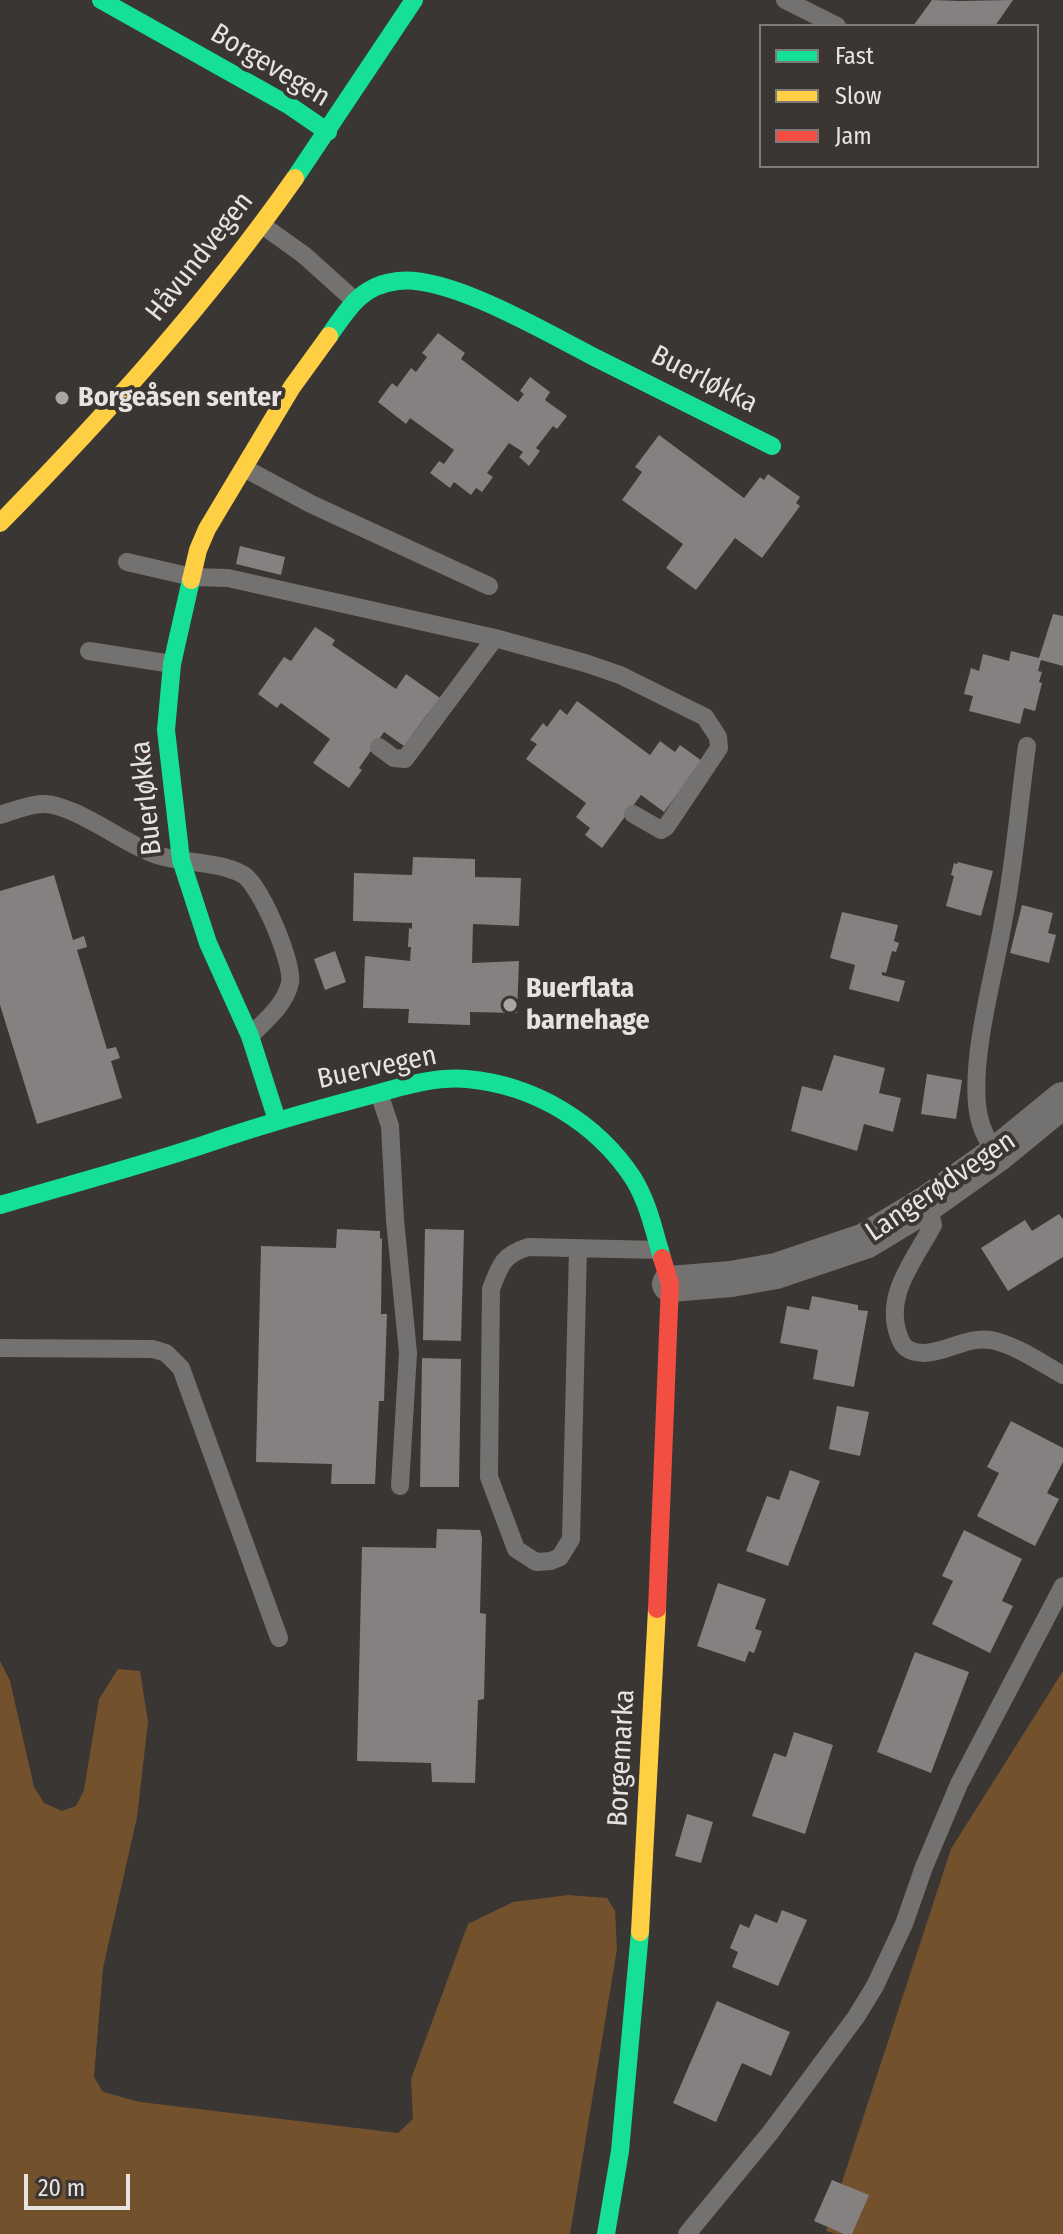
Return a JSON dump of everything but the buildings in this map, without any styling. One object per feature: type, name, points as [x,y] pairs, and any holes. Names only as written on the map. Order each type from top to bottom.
[{"type":"street","name":"Borgevegen","points":[[101,0],[290,106],[328,132]]},
{"type":"street","name":"Håvundvegen","points":[[0,523],[90,431],[175,335],[262,225],[328,132],[414,0]]},
{"type":"street","name":"Buerløkka","points":[[277,1120],[250,1036],[208,943],[181,860],[166,730],[172,664],[192,577],[207,529],[292,387],[354,300],[373,288],[398,281],[425,282],[459,293],[513,316],[772,446]]},
{"type":"street","name":"Buervegen","points":[[0,1205],[176,1154],[277,1120],[419,1082],[466,1079],[536,1096],[564,1110],[591,1129],[633,1178],[648,1209],[665,1267]]},
{"type":"street","name":"Langerødvegen","points":[[665,1267],[731,1279],[776,1271],[865,1241],[928,1203],[997,1154],[1063,1100]]},
{"type":"street","name":"Borgemarka","points":[[606,2234],[620,2151],[639,1946],[658,1600],[665,1267]]},
{"type":"lane","points":[[785,0],[833,24]]},
{"type":"lane","points":[[262,225],[304,255],[354,300]]},
{"type":"lane","points":[[242,466],[311,504],[489,586]]},
{"type":"lane","points":[[127,562],[192,577],[228,578],[495,638],[620,675],[705,717],[718,737],[716,754],[666,827],[655,829],[633,814]]},
{"type":"lane","points":[[379,747],[394,758],[405,759],[495,638]]},
{"type":"lane","points":[[89,651],[172,664]]},
{"type":"lane","points":[[997,1154],[985,1138],[981,1126],[977,1072],[1005,913],[1027,746]]},
{"type":"lane","points":[[0,815],[44,803],[77,814],[150,853],[221,866],[246,875],[259,891],[291,971],[290,985],[281,1004],[250,1036]]},
{"type":"lane","points":[[379,1093],[390,1126],[395,1220],[408,1353],[400,1486]]},
{"type":"lane","points":[[928,1203],[933,1225],[894,1299],[894,1326],[902,1345],[911,1352],[928,1353],[959,1343],[989,1339],[1012,1347],[1063,1375]]},
{"type":"lane","points":[[578,1249],[571,1539],[560,1557],[536,1562],[516,1549],[489,1477],[491,1289],[500,1266],[511,1253],[528,1247],[578,1249],[665,1267]]},
{"type":"lane","points":[[0,1348],[153,1349],[166,1353],[181,1368],[279,1638]]},
{"type":"lane","points":[[687,2234],[770,2133],[856,2017],[875,1986],[904,1924],[959,1784],[1063,1586]]},
{"type":"shaded area","points":[[0,1661],[10,1681],[34,1787],[44,1803],[62,1811],[76,1806],[84,1790],[99,1699],[118,1669],[140,1671],[148,1722],[137,1817],[103,1968],[94,2077],[103,2092],[140,2102],[398,2133],[413,2119],[411,2079],[468,1924],[513,1902],[568,1895],[607,1898],[615,1911],[617,1949],[570,2234],[0,2234]]},
{"type":"shaded area","points":[[1063,1671],[1063,2234],[837,2234],[826,2231],[951,1849]]},
{"type":"traffic: fast","points":[[101,0],[290,106],[328,132]]},
{"type":"traffic: fast","points":[[295,178],[414,0]]},
{"type":"traffic: fast","points":[[329,336],[357,300],[374,287],[398,281],[444,287],[499,308],[772,446]]},
{"type":"traffic: fast","points":[[191,580],[172,664],[166,730],[181,860],[208,943],[250,1036],[277,1120]]},
{"type":"traffic: fast","points":[[0,1205],[386,1091],[427,1081],[467,1079],[516,1089],[539,1098],[582,1124],[601,1140],[638,1187],[662,1258]]},
{"type":"traffic: fast","points":[[606,2234],[620,2151],[640,1932]]},
{"type":"traffic: slow","points":[[0,523],[155,356],[227,269],[295,178]]},
{"type":"traffic: slow","points":[[191,580],[207,529],[292,387],[329,336]]},
{"type":"traffic: slow","points":[[640,1932],[657,1609]]},
{"type":"traffic: jam","points":[[657,1609],[670,1284],[662,1258]]},
{"type":"place","name":"Borgeåsen senter","points":[[62,398]]},
{"type":"place","name":"Buerflata barnehage","points":[[510,1005]]}]
